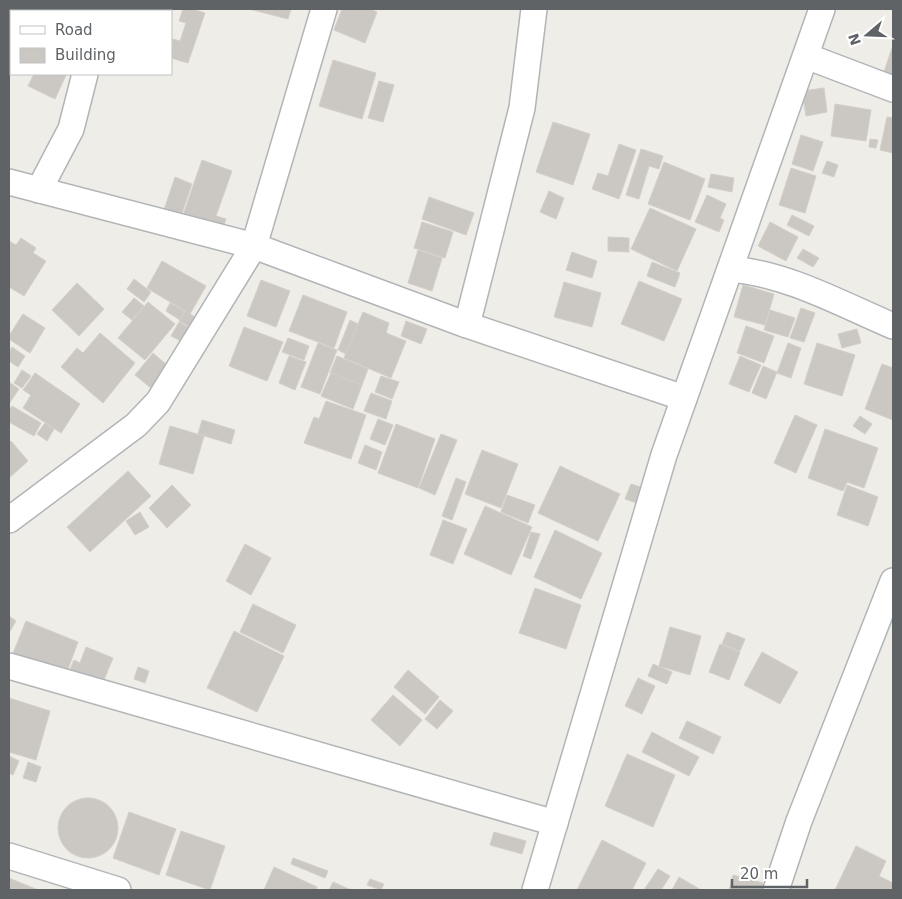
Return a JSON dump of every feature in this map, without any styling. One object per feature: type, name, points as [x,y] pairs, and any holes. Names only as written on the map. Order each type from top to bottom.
[{"type":"street","points":[[9,520],[136,425],[158,402],[254,246],[324,9]]},
{"type":"street","points":[[467,325],[522,108],[534,9]]},
{"type":"street","points":[[535,890],[664,455],[822,9]]},
{"type":"street","points":[[806,56],[893,89]]},
{"type":"street","points":[[39,190],[71,129],[85,75]]},
{"type":"street","points":[[9,182],[254,246],[467,325],[684,398]]},
{"type":"street","points":[[730,269],[752,271],[785,280],[893,326]]},
{"type":"street","points":[[776,890],[799,821],[893,581]]},
{"type":"street","points":[[9,666],[555,823]]},
{"type":"street","points":[[9,856],[118,890]]},
{"type":"building","points":[[124,9],[171,9],[170,10]]},
{"type":"building","points":[[183,9],[192,9],[205,13],[188,63],[172,58],[173,39],[180,41],[186,23],[179,21]]},
{"type":"building","points":[[249,9],[291,9],[288,19]]},
{"type":"building","points":[[342,9],[369,9],[377,12],[365,43],[334,30]]},
{"type":"building","points":[[893,45],[893,75],[884,72]]},
{"type":"building","points":[[333,60],[376,73],[362,119],[319,106]]},
{"type":"building","points":[[34,75],[66,75],[55,99],[28,86]]},
{"type":"building","points":[[379,81],[394,85],[383,122],[368,118]]},
{"type":"building","points":[[824,88],[827,112],[806,116],[802,91]]},
{"type":"building","points":[[835,104],[871,110],[866,141],[831,136]]},
{"type":"building","points":[[887,117],[893,118],[893,153],[880,150]]},
{"type":"building","points":[[553,122],[590,134],[573,185],[536,172]]},
{"type":"building","points":[[801,135],[823,142],[813,171],[792,164]]},
{"type":"building","points":[[870,139],[878,140],[876,148],[869,147]]},
{"type":"building","points":[[619,144],[636,150],[619,199],[592,189],[598,173],[608,176]]},
{"type":"building","points":[[641,149],[663,156],[659,169],[649,166],[639,199],[626,195]]},
{"type":"building","points":[[202,160],[232,171],[216,216],[226,219],[220,235],[181,221]]},
{"type":"building","points":[[827,161],[838,165],[834,177],[822,173]]},
{"type":"building","points":[[664,162],[705,179],[690,220],[648,204]]},
{"type":"building","points":[[791,168],[816,176],[805,213],[779,205]]},
{"type":"building","points":[[711,174],[734,178],[732,192],[708,187]]},
{"type":"building","points":[[175,177],[192,184],[180,219],[163,213]]},
{"type":"building","points":[[549,191],[564,198],[556,219],[540,212]]},
{"type":"building","points":[[707,195],[726,204],[720,218],[724,220],[719,232],[695,222]]},
{"type":"building","points":[[429,197],[474,213],[466,235],[422,219]]},
{"type":"building","points":[[650,208],[696,229],[677,271],[631,249]]},
{"type":"building","points":[[792,215],[814,226],[809,236],[787,225]]},
{"type":"building","points":[[422,222],[453,232],[445,258],[414,248]]},
{"type":"building","points":[[770,222],[798,237],[786,261],[758,246]]},
{"type":"building","points":[[608,237],[629,238],[629,252],[608,251]]},
{"type":"building","points":[[21,238],[36,248],[33,253],[46,261],[24,296],[9,287],[9,241],[16,245]]},
{"type":"building","points":[[803,249],[819,258],[813,267],[797,258]]},
{"type":"building","points":[[418,250],[442,258],[432,291],[408,283]]},
{"type":"building","points":[[572,252],[597,261],[592,278],[566,270]]},
{"type":"building","points":[[162,261],[206,286],[190,314],[147,288]]},
{"type":"building","points":[[652,262],[680,273],[675,287],[647,276]]},
{"type":"building","points":[[134,279],[151,292],[144,302],[127,289]]},
{"type":"building","points":[[261,280],[290,291],[276,327],[247,316]]},
{"type":"building","points":[[639,281],[682,299],[664,341],[621,324]]},
{"type":"building","points":[[564,282],[601,293],[592,327],[554,317]]},
{"type":"building","points":[[77,283],[104,309],[79,336],[52,310]]},
{"type":"building","points":[[743,285],[774,294],[765,325],[734,317]]},
{"type":"building","points":[[303,295],[347,312],[334,348],[289,331]]},
{"type":"building","points":[[134,298],[144,306],[132,320],[122,312]]},
{"type":"building","points":[[148,302],[175,324],[145,360],[118,338]]},
{"type":"building","points":[[170,303],[184,311],[180,320],[166,311]]},
{"type":"building","points":[[801,308],[815,313],[804,342],[790,338]]},
{"type":"building","points":[[770,310],[795,318],[788,337],[764,330]]},
{"type":"building","points":[[185,311],[195,317],[190,327],[179,321]]},
{"type":"building","points":[[363,312],[389,323],[386,333],[406,341],[391,378],[344,358]]},
{"type":"building","points":[[23,314],[45,328],[30,353],[9,339]]},
{"type":"building","points":[[350,320],[358,324],[346,354],[338,350]]},
{"type":"building","points":[[406,321],[427,329],[421,344],[401,336]]},
{"type":"building","points":[[179,322],[191,329],[183,342],[171,336]]},
{"type":"building","points":[[746,326],[774,336],[764,363],[737,353]]},
{"type":"building","points":[[244,327],[283,342],[267,381],[229,366]]},
{"type":"building","points":[[857,329],[861,343],[842,348],[838,334]]},
{"type":"building","points":[[100,333],[135,363],[103,403],[61,367],[77,348],[83,353]]},
{"type":"building","points":[[288,338],[309,346],[304,360],[282,352]]},
{"type":"building","points":[[318,343],[337,350],[320,394],[301,387]]},
{"type":"building","points":[[788,343],[801,348],[791,378],[777,373]]},
{"type":"building","points":[[817,343],[855,355],[842,396],[804,384]]},
{"type":"building","points":[[12,347],[25,356],[18,367],[9,361],[9,352]]},
{"type":"building","points":[[153,353],[169,367],[152,389],[135,375]]},
{"type":"building","points":[[289,356],[306,362],[295,390],[279,383]]},
{"type":"building","points":[[337,356],[368,369],[362,385],[330,373]]},
{"type":"building","points":[[740,356],[761,365],[749,392],[729,384]]},
{"type":"building","points":[[882,364],[893,368],[893,420],[865,409]]},
{"type":"building","points":[[763,366],[777,372],[766,399],[752,393]]},
{"type":"building","points":[[22,370],[31,376],[22,388],[14,383]]},
{"type":"building","points":[[35,373],[80,404],[61,433],[23,408],[31,395],[23,390]]},
{"type":"building","points":[[331,373],[362,385],[353,409],[321,396]]},
{"type":"building","points":[[381,376],[399,382],[392,399],[375,392]]},
{"type":"building","points":[[9,382],[19,389],[9,404]]},
{"type":"building","points":[[371,393],[392,401],[386,419],[364,411]]},
{"type":"building","points":[[326,401],[366,415],[351,459],[304,443],[314,417],[319,419]]},
{"type":"building","points":[[12,406],[41,423],[34,436],[9,422],[9,411]]},
{"type":"building","points":[[795,415],[817,425],[796,473],[774,463]]},
{"type":"building","points":[[860,416],[872,424],[865,434],[853,426]]},
{"type":"building","points":[[378,419],[393,425],[385,445],[370,439]]},
{"type":"building","points":[[202,420],[235,430],[231,444],[198,434]]},
{"type":"building","points":[[45,423],[54,429],[47,441],[37,434]]},
{"type":"building","points":[[396,424],[435,439],[418,488],[378,473]]},
{"type":"building","points":[[170,426],[204,436],[193,474],[159,464]]},
{"type":"building","points":[[825,429],[878,448],[864,488],[847,482],[843,491],[808,478]]},
{"type":"building","points":[[441,434],[457,440],[435,495],[419,488]]},
{"type":"building","points":[[11,441],[28,461],[9,478],[9,443]]},
{"type":"building","points":[[365,445],[382,452],[376,470],[358,463]]},
{"type":"building","points":[[482,450],[518,464],[501,508],[465,494]]},
{"type":"building","points":[[560,466],[620,494],[598,541],[538,513]]},
{"type":"building","points":[[128,471],[151,496],[90,552],[67,527]]},
{"type":"building","points":[[456,478],[466,482],[452,520],[442,516]]},
{"type":"building","points":[[631,484],[647,489],[642,505],[625,499]]},
{"type":"building","points":[[172,485],[191,505],[167,528],[149,508]]},
{"type":"building","points":[[847,485],[878,497],[868,526],[837,515]]},
{"type":"building","points":[[507,495],[535,505],[528,523],[501,512]]},
{"type":"building","points":[[485,506],[532,527],[511,575],[464,554]]},
{"type":"building","points":[[140,512],[149,527],[135,535],[126,521]]},
{"type":"building","points":[[443,520],[467,529],[453,564],[430,555]]},
{"type":"building","points":[[555,530],[602,553],[581,599],[534,577]]},
{"type":"building","points":[[531,532],[540,534],[531,559],[523,556]]},
{"type":"building","points":[[245,544],[271,558],[251,595],[226,581]]},
{"type":"building","points":[[535,588],[581,605],[566,649],[519,633]]},
{"type":"building","points":[[253,604],[296,625],[283,653],[240,632]]},
{"type":"building","points":[[9,616],[16,621],[9,633]]},
{"type":"building","points":[[26,621],[78,642],[65,677],[12,656]]},
{"type":"building","points":[[670,627],[701,636],[690,675],[659,666]]},
{"type":"building","points":[[234,631],[284,656],[257,712],[207,688]]},
{"type":"building","points":[[727,632],[745,639],[740,651],[722,644]]},
{"type":"building","points":[[720,644],[740,652],[729,680],[709,672]]},
{"type":"building","points":[[86,647],[113,658],[101,687],[68,674],[74,660],[80,663]]},
{"type":"building","points":[[762,652],[798,672],[780,704],[744,685]]},
{"type":"building","points":[[653,664],[672,672],[667,684],[648,676]]},
{"type":"building","points":[[138,667],[149,671],[145,683],[134,679]]},
{"type":"building","points":[[408,670],[439,697],[425,714],[394,687]]},
{"type":"building","points":[[638,678],[655,686],[642,714],[625,706]]},
{"type":"building","points":[[393,695],[422,720],[400,746],[371,720]]},
{"type":"building","points":[[9,698],[50,711],[36,760],[9,752]]},
{"type":"building","points":[[440,700],[453,711],[437,729],[425,719]]},
{"type":"building","points":[[687,721],[721,737],[713,754],[679,738]]},
{"type":"building","points":[[652,732],[699,757],[689,776],[642,752]]},
{"type":"building","points":[[627,754],[675,775],[653,827],[605,806]]},
{"type":"building","points":[[9,756],[19,761],[13,775],[9,773]]},
{"type":"building","points":[[28,762],[41,767],[36,782],[23,778]]},
{"type":"building","points":[[88,798],[105,803],[113,811],[118,828],[113,845],[105,853],[88,858],[71,853],[63,845],[58,828],[63,811],[71,803]]},
{"type":"building","points":[[129,812],[176,829],[159,875],[113,858]]},
{"type":"building","points":[[181,831],[225,846],[210,890],[166,875]]},
{"type":"building","points":[[494,832],[526,841],[522,854],[490,845]]},
{"type":"building","points":[[602,840],[646,863],[632,890],[577,890]]},
{"type":"building","points":[[856,846],[886,861],[879,876],[893,883],[893,890],[835,890]]},
{"type":"building","points":[[293,858],[328,871],[325,878],[291,864]]},
{"type":"building","points":[[274,867],[317,887],[316,890],[264,890]]},
{"type":"building","points":[[658,869],[670,876],[661,890],[644,890]]},
{"type":"building","points":[[733,875],[763,883],[761,890],[729,890]]},
{"type":"building","points":[[679,877],[701,890],[672,890]]},
{"type":"building","points":[[9,878],[38,890],[9,890]]},
{"type":"building","points":[[370,879],[384,884],[381,890],[367,885]]},
{"type":"building","points":[[333,882],[351,890],[329,890]]}]
